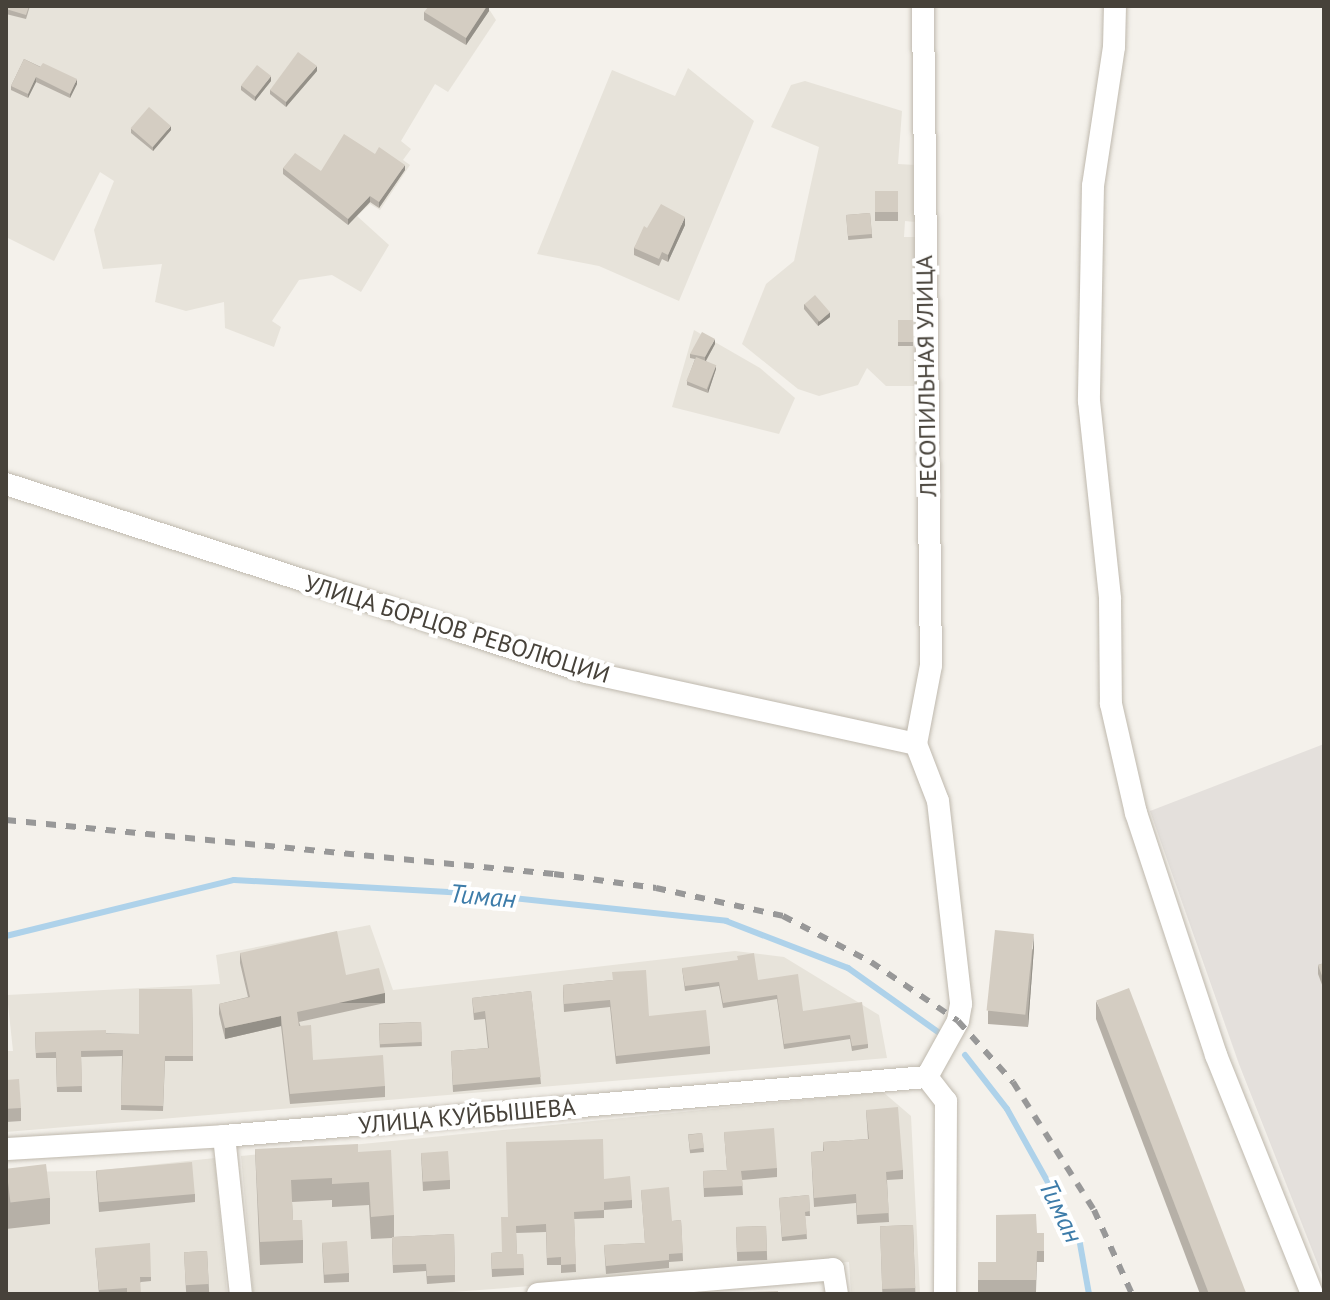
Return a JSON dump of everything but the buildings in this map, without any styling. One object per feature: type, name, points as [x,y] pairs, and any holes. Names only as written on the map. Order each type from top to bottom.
[{"type":"street","name":"ЛЕСОПИЛЬНАЯ УЛИЦА","points":[[916,744],[931,665],[923,6]]},
{"type":"street","points":[[1115,6],[1114,47],[1093,186],[1089,401],[1110,599],[1111,704],[1136,813],[1216,1055],[1312,1294]]},
{"type":"street","name":"УЛИЦА БОРЦОВ РЕВОЛЮЦИИ","points":[[6,484],[586,672],[916,744]]},
{"type":"street","points":[[916,744],[938,801],[961,1004],[958,1021],[927,1077],[946,1101],[945,1294]]},
{"type":"street","name":"УЛИЦА КУЙБЫШЕВА","points":[[6,1149],[224,1136],[927,1077]]},
{"type":"street","points":[[224,1136],[241,1294]]},
{"type":"street","points":[[538,1294],[833,1269],[837,1294]]},
{"type":"shaded area","points":[[6,6],[487,6],[496,20],[448,92],[435,84],[401,141],[411,149],[403,160],[410,165],[380,210],[370,204],[357,216],[389,245],[361,292],[332,275],[299,280],[272,321],[281,327],[274,347],[225,328],[224,302],[186,311],[155,302],[162,264],[103,269],[94,230],[114,181],[100,172],[54,261],[6,237]]},
{"type":"shaded area","points":[[688,68],[754,121],[679,301],[599,266],[537,254],[612,70],[675,96]]},
{"type":"shaded area","points":[[805,81],[902,111],[898,164],[916,165],[915,222],[905,221],[904,237],[917,237],[918,386],[886,386],[867,368],[858,385],[819,396],[798,389],[742,344],[766,284],[794,261],[819,147],[771,127],[791,85]]},
{"type":"shaded area","points":[[694,330],[760,368],[795,398],[779,434],[672,407]]},
{"type":"shaded area","points":[[1324,744],[1324,1280],[1239,1064],[1150,811]]},
{"type":"shaded area","points":[[370,925],[393,990],[735,951],[784,957],[879,1015],[887,1058],[6,1132],[6,1051],[13,1051],[7,995],[220,984],[216,955]]},
{"type":"shaded area","points":[[883,1092],[911,1116],[920,1294],[851,1294],[849,1262],[426,1294],[253,1294],[241,1156]]},
{"type":"shaded area","points":[[215,1158],[227,1294],[6,1294],[6,1172],[94,1171]]},
{"type":"waterway","name":"Тиман","points":[[6,936],[234,880],[466,893],[726,921],[848,968],[938,1032]]},
{"type":"waterway","name":"Тиман","points":[[965,1055],[1007,1109],[1079,1238],[1089,1294]]},
{"type":"railway","points":[[6,820],[554,874],[656,888],[783,916],[871,962],[958,1021],[1013,1082],[1094,1210],[1132,1294]]}]
